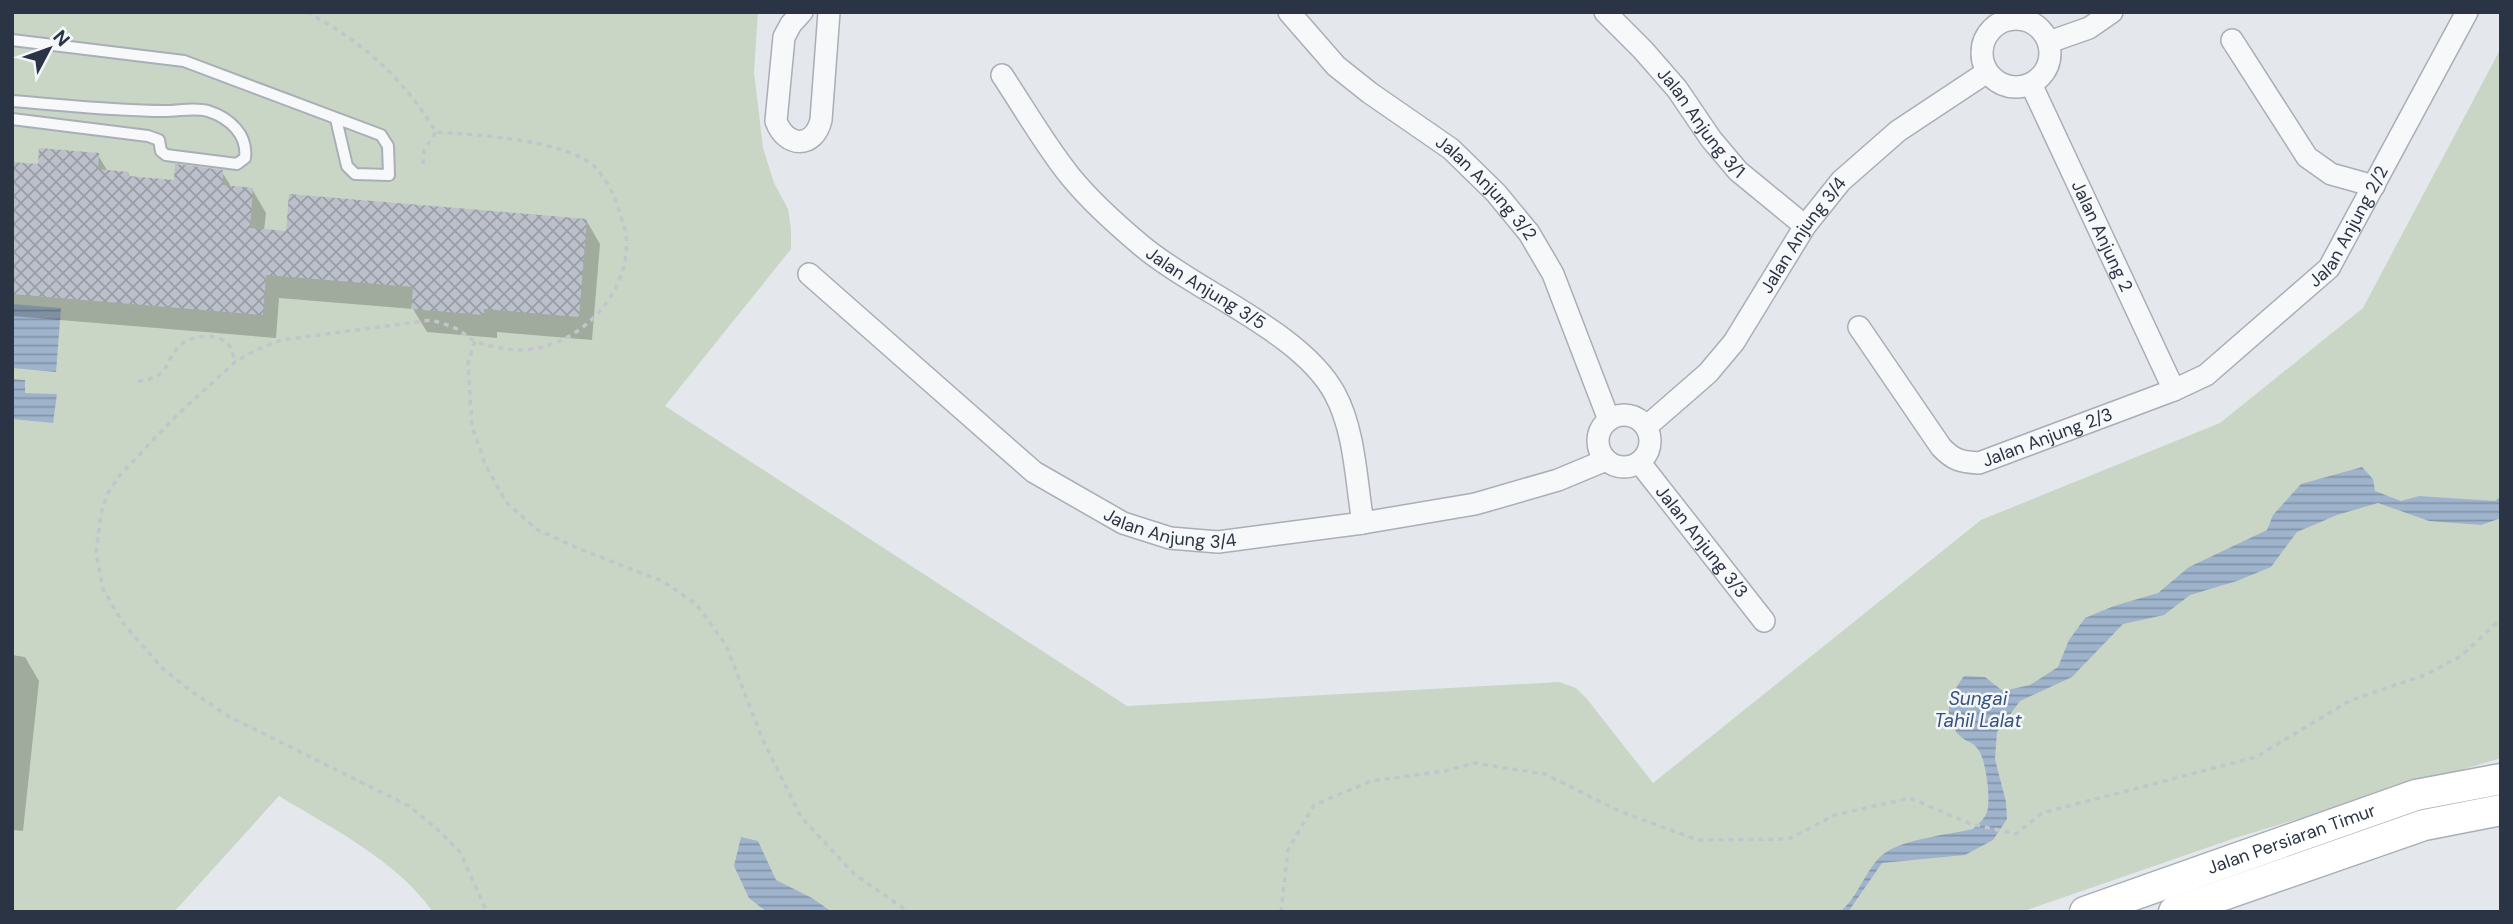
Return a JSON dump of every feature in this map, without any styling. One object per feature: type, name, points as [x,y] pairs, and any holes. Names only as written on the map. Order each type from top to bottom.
[{"type":"street","points":[[802,12],[790,24],[784,37],[776,121],[780,132],[788,139],[798,142],[807,141],[815,135],[821,120],[829,12]]},
{"type":"street","name":"Jalan Anjung 3/2","points":[[1289,12],[1336,66],[1451,149],[1496,192],[1529,233],[1553,274],[1609,419]]},
{"type":"street","name":"Jalan Anjung 3/1","points":[[1605,12],[1677,89],[1711,139],[1738,171],[1805,226]]},
{"type":"street","points":[[2049,42],[2089,28],[2112,12]]},
{"type":"street","name":"Jalan Anjung 2/2","points":[[2174,390],[2206,374],[2329,268],[2467,12]]},
{"type":"street","points":[[1998,17],[2029,21],[2041,30],[2049,42],[2048,67],[2041,77],[2031,84],[2007,86],[1987,72],[1982,58],[1983,44],[1998,17]]},
{"type":"street","points":[[2232,40],[2307,157],[2331,174],[2374,186]]},
{"type":"street","name":"Jalan Anjung 3/4","points":[[1646,426],[1708,373],[1734,342],[1805,226],[1842,181],[1898,131],[1987,72]]},
{"type":"street","name":"Jalan Anjung 3/5","points":[[1002,75],[1069,176],[1109,217],[1145,248],[1191,281],[1285,340],[1312,363],[1334,392],[1347,421],[1363,523]]},
{"type":"street","name":"Jalan Anjung 2","points":[[2031,84],[2174,390]]},
{"type":"street","name":"Jalan Anjung 3/4","points":[[808,274],[1034,472],[1123,523],[1170,538],[1218,542],[1363,523],[1475,504],[1558,480],[1606,460]]},
{"type":"street","name":"Jalan Anjung 2/3","points":[[1859,327],[1941,447],[1952,459],[1965,463],[1979,463],[2174,390]]},
{"type":"street","points":[[1629,416],[1639,419],[1646,426],[1649,450],[1640,463],[1623,468],[1606,460],[1598,444],[1603,426],[1609,419],[1629,416]]},
{"type":"street","name":"Jalan Anjung 3/3","points":[[1640,463],[1763,621]]},
{"type":"street","name":"Jalan Persiaran Timur","points":[[2085,912],[2416,795],[2501,779]]},
{"type":"street","name":"Jalan Persiaran Timur","points":[[2174,912],[2424,825],[2501,810]]},
{"type":"lane","points":[[12,40],[184,61],[381,135],[388,146],[389,175],[355,174],[347,166],[336,119]]},
{"type":"lane","points":[[12,101],[165,111],[207,111],[222,118],[240,132],[244,138],[245,158],[237,164],[166,155],[161,151],[159,140],[148,136],[12,119]]},
{"type":"path","points":[[307,12],[317,15],[355,41],[387,67],[436,132]]},
{"type":"path","points":[[423,164],[424,150],[436,132]]},
{"type":"path","points":[[436,132],[493,136],[541,144],[570,153],[595,168],[615,197],[626,237],[622,276],[606,307],[576,332],[550,345],[517,350],[475,341],[455,327],[432,320],[281,340],[258,349],[235,362],[175,417],[120,475],[108,492],[101,513],[96,552],[103,589],[123,623],[162,668],[228,716],[409,806],[460,852],[487,912]]},
{"type":"path","points":[[138,381],[150,380],[160,374],[183,344],[205,336],[225,342],[232,349],[235,362]]},
{"type":"path","points":[[475,341],[468,363],[472,426],[485,464],[506,502],[536,529],[664,582],[696,604],[726,645],[762,738],[801,817],[854,874],[909,912]]},
{"type":"path","points":[[1281,912],[1288,850],[1314,805],[1371,781],[1445,771],[1474,763],[1545,774],[1619,811],[1698,840],[1789,839],[1835,815],[1910,798],[1971,824],[2015,834],[2042,813],[2256,757],[2351,700],[2424,676],[2462,656],[2501,619]]},
{"type":"green space","points":[[12,12],[758,12],[754,72],[763,148],[774,183],[788,209],[791,249],[665,406],[1127,706],[1559,682],[1576,688],[1587,699],[1653,783],[1981,520],[2220,423],[2363,308],[2501,48],[2501,758],[2235,838],[2021,912],[433,912],[418,893],[382,861],[342,833],[279,796],[174,912],[12,912]]},
{"type":"water","points":[[12,304],[61,308],[56,372],[12,368]]},
{"type":"water","points":[[12,379],[25,380],[25,393],[57,394],[53,423],[12,419]]},
{"type":"water","name":"Sungai Tahil Lalat","points":[[2362,467],[2373,479],[2375,491],[2401,501],[2419,496],[2495,501],[2501,496],[2501,518],[2481,525],[2429,521],[2378,503],[2337,515],[2297,532],[2271,567],[2237,581],[2190,595],[2164,615],[2123,624],[2072,677],[2020,701],[1997,732],[1995,759],[2006,802],[2007,819],[1993,840],[1965,855],[1882,863],[1848,912],[1840,912],[1874,864],[1887,852],[1910,842],[1973,829],[1986,814],[1988,789],[1983,760],[1975,746],[1953,728],[1950,720],[1952,698],[1964,676],[1985,677],[2003,691],[2030,685],[2058,667],[2069,640],[2085,618],[2158,593],[2189,567],[2267,530],[2273,515],[2301,484]]},
{"type":"water","points":[[741,837],[758,841],[776,880],[812,898],[832,912],[767,912],[749,898],[734,866]]},
{"type":"building","points":[[39,148],[99,153],[98,169],[129,172],[128,176],[174,180],[175,164],[223,170],[223,185],[253,188],[250,228],[286,231],[289,194],[587,219],[579,317],[484,309],[484,315],[411,309],[413,287],[266,275],[263,315],[12,294],[12,162],[38,164]]}]
